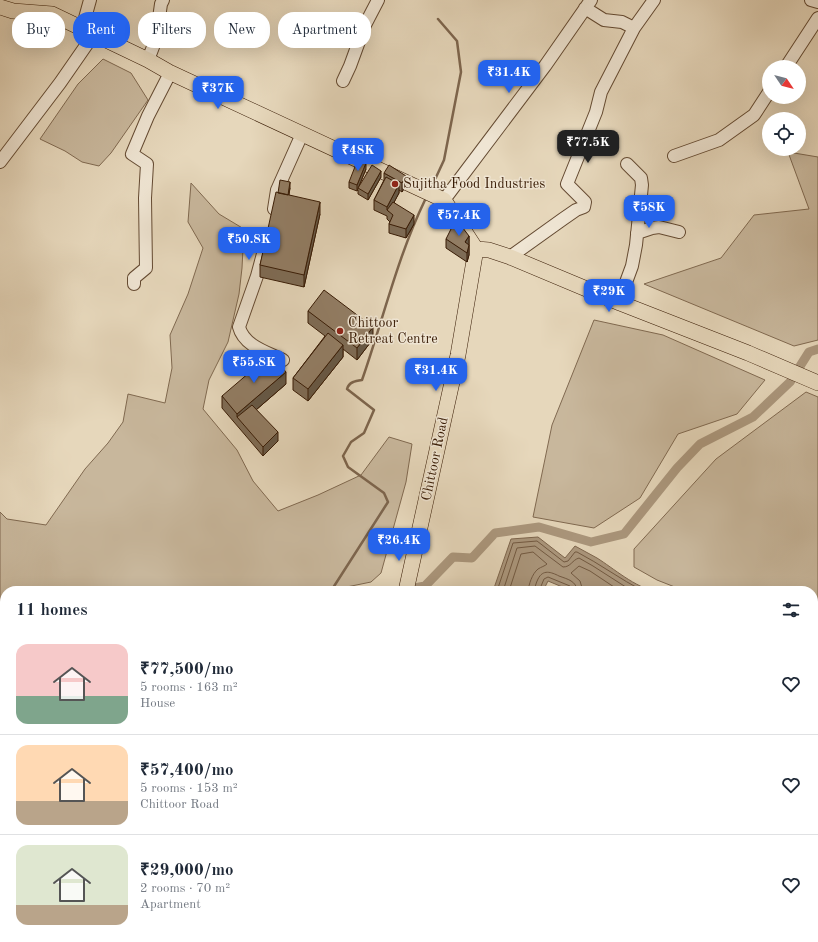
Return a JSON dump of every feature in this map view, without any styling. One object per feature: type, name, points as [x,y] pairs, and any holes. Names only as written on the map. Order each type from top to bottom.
[{"type":"main road","points":[[0,7],[13,11],[52,14],[73,24]]},
{"type":"main road","points":[[123,48],[169,72],[444,200],[476,249],[489,250],[510,257],[620,303],[748,353],[818,383]]},
{"type":"main road","name":"Chittoor Road","points":[[407,586],[458,355],[476,249]]},
{"type":"street","points":[[89,12],[90,0]]},
{"type":"street","points":[[148,60],[156,39],[161,4],[163,0]]},
{"type":"street","points":[[343,81],[350,66],[364,25],[378,0]]},
{"type":"street","points":[[510,257],[576,210],[584,207],[585,202],[568,184],[596,112],[601,92],[634,28],[654,0]]},
{"type":"street","points":[[811,0],[818,2]]},
{"type":"street","points":[[444,200],[545,66],[588,4],[604,20],[622,22],[634,28]]},
{"type":"street","points":[[791,60],[818,18]]},
{"type":"street","points":[[0,162],[60,83],[79,48]]},
{"type":"street","points":[[134,284],[134,278],[146,268],[145,198],[147,164],[132,154],[169,72]]},
{"type":"street","points":[[674,156],[719,140],[754,116],[762,103]]},
{"type":"street","points":[[271,219],[277,190],[302,134]]},
{"type":"street","points":[[620,303],[632,266],[636,245],[642,185],[641,178],[627,164]]},
{"type":"street","points":[[637,234],[659,227],[679,232]]},
{"type":"street","points":[[267,240],[257,276],[239,327],[241,334],[247,342],[283,360]]},
{"type":"shaded area","points":[[103,59],[131,73],[148,100],[111,153],[99,166],[82,162],[65,151],[40,139],[78,84]]},
{"type":"shaded area","points":[[806,155],[818,157],[818,340],[794,346],[644,284],[721,258],[754,215],[809,209],[789,156]]},
{"type":"shaded area","points":[[191,183],[219,214],[244,229],[239,294],[228,342],[209,380],[203,409],[237,450],[253,481],[278,511],[318,495],[361,475],[389,437],[412,444],[406,482],[381,573],[371,582],[351,586],[0,586],[0,512],[7,519],[46,525],[85,469],[108,443],[123,422],[128,394],[165,403],[172,368],[170,335],[188,294],[203,248],[188,222]]},
{"type":"shaded area","points":[[594,320],[663,335],[765,380],[737,414],[678,434],[640,498],[594,528],[533,517],[552,425]]},
{"type":"shaded area","points":[[806,392],[818,397],[818,586],[672,586],[657,580],[634,567],[634,549],[716,459]]},
{"type":"water","points":[[538,537],[565,558],[575,546],[597,558],[640,586],[560,586],[548,581],[546,586],[495,586],[511,539]]},
{"type":"building","points":[[358,159],[366,163],[357,185],[349,182]]},
{"type":"building","points":[[372,165],[381,171],[368,194],[358,188]]},
{"type":"building","points":[[389,165],[406,176],[402,183],[384,173]]},
{"type":"building","points":[[386,177],[399,184],[387,207],[374,200]]},
{"type":"building","points":[[280,180],[290,182],[288,195],[278,193]]},
{"type":"building","points":[[276,192],[320,202],[304,275],[260,265]]},
{"type":"building","points":[[393,202],[414,215],[406,229],[389,224],[393,215],[387,210]]},
{"type":"building","points":[[456,219],[469,236],[465,242],[469,245],[467,253],[446,239]]},
{"type":"building","points":[[324,290],[373,327],[357,348],[308,311]]},
{"type":"building","points":[[328,333],[343,345],[308,389],[293,378]]},
{"type":"building","points":[[271,354],[286,372],[237,414],[222,396]]},
{"type":"building","points":[[252,405],[278,432],[263,447],[237,417]]},
{"type":"waterway","points":[[432,186],[444,160],[461,72],[457,41],[438,19]]},
{"type":"waterway","points":[[334,586],[388,502],[384,493],[348,467],[343,456],[351,442],[364,433],[374,410],[347,389],[351,383],[362,380],[406,244],[425,200]]},
{"type":"waterway","points":[[425,586],[453,557],[472,558],[495,533],[539,527],[591,542],[624,534],[677,468],[700,444],[753,417],[790,382],[809,352],[818,349]]},
{"type":"place","name":"Sujitha Food Industries","points":[[395,184]]},
{"type":"place","name":"Chittoor Retreat Centre","points":[[340,331]]}]
